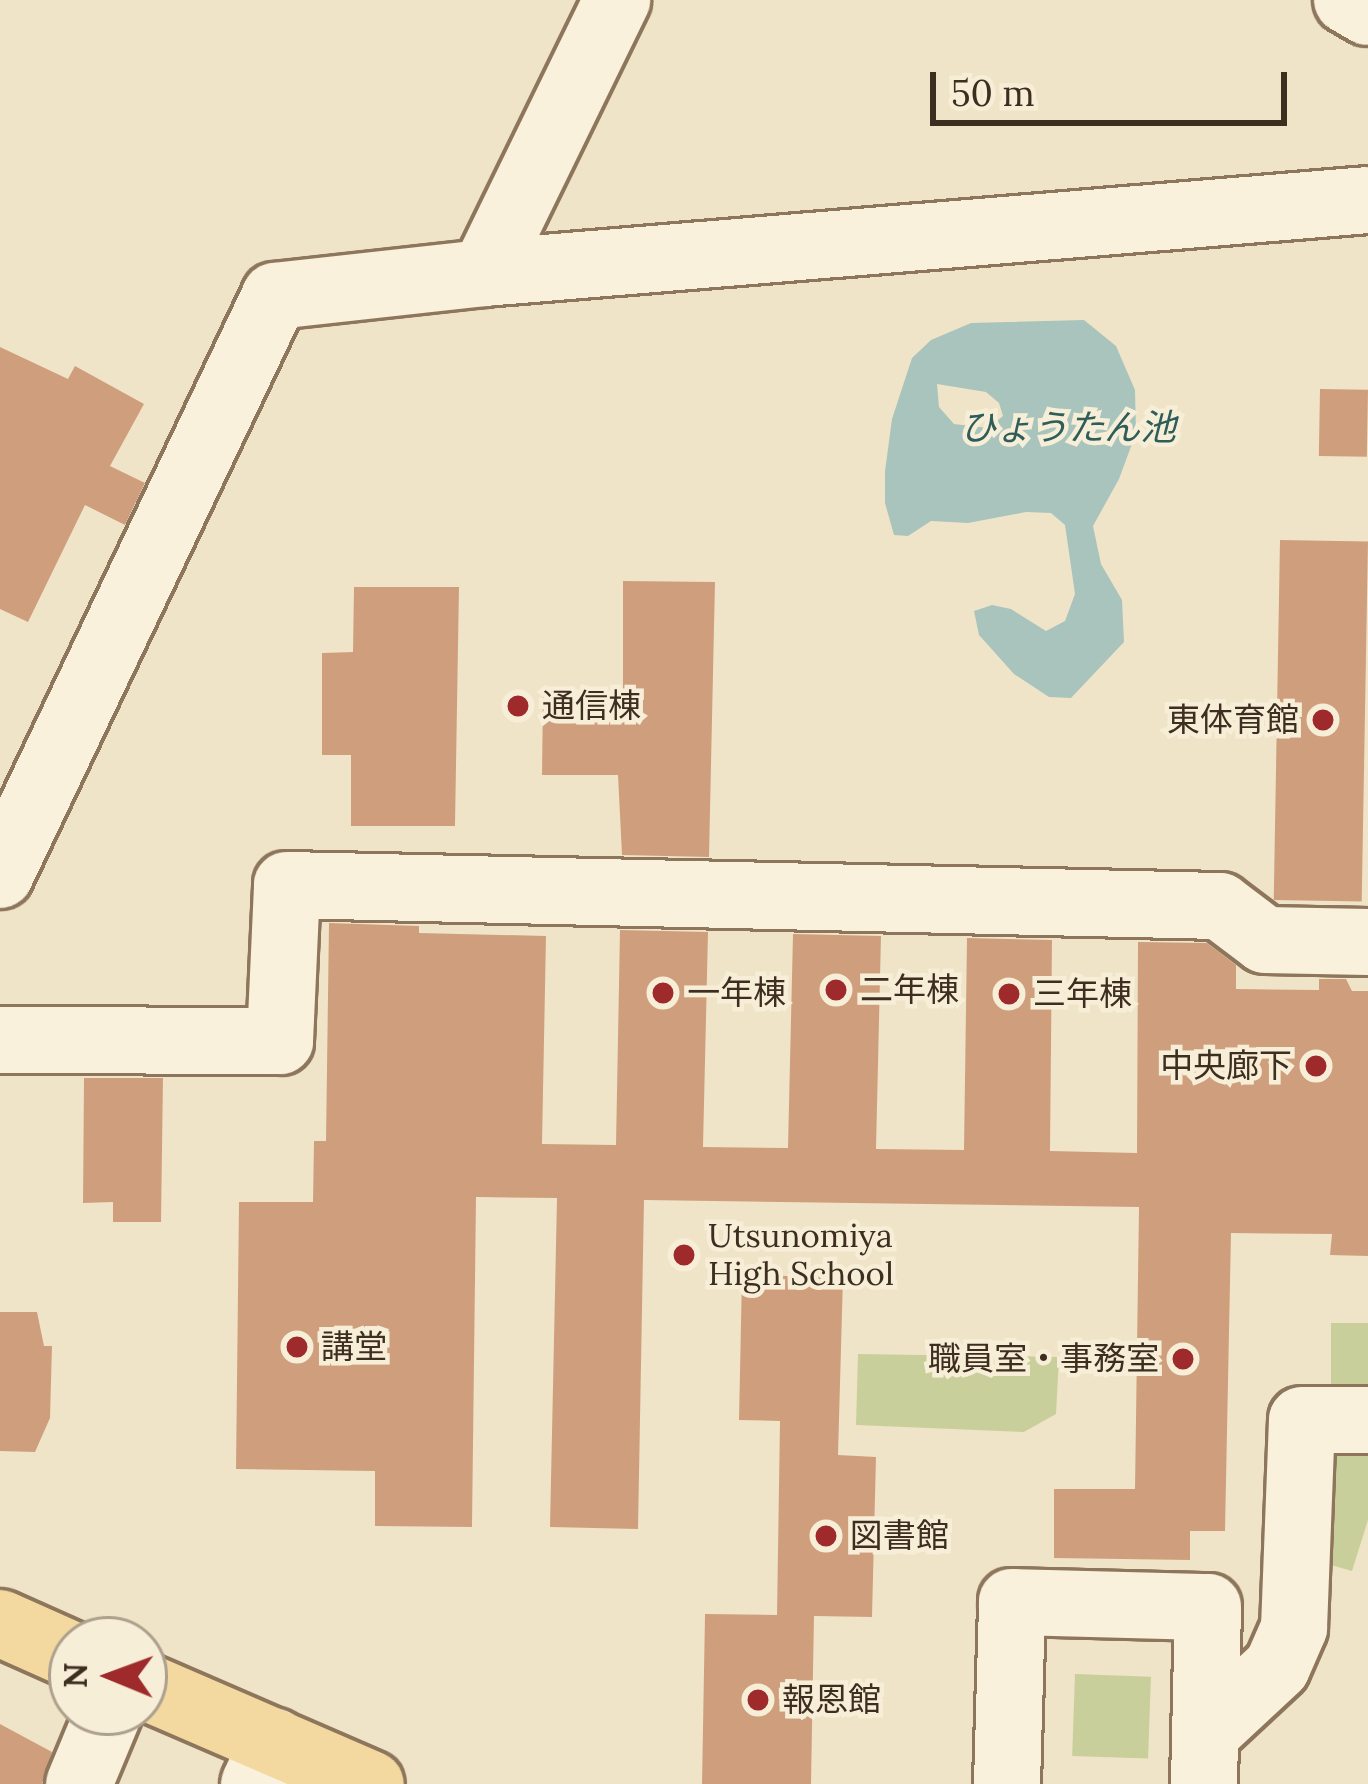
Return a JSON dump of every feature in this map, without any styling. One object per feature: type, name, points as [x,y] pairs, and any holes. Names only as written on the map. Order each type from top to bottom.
[{"type":"main road","points":[[0,1623],[48,1644]]},
{"type":"main road","points":[[168,1701],[264,1763],[371,1784]]},
{"type":"street","points":[[484,273],[617,0]]},
{"type":"street","points":[[1347,0],[1368,12]]},
{"type":"street","points":[[0,875],[275,296],[484,273],[1368,200]]},
{"type":"street","points":[[0,1040],[280,1041],[287,885],[1220,906],[1265,940],[1368,942]]},
{"type":"street","points":[[1205,1759],[1277,1667],[1294,1628],[1302,1420],[1368,1420]]},
{"type":"street","points":[[1007,1784],[1012,1602],[1208,1607],[1205,1759]]},
{"type":"street","points":[[79,1784],[99,1736]]},
{"type":"green space","points":[[1331,1323],[1368,1323],[1368,1403],[1331,1403]]},
{"type":"green space","points":[[858,1354],[1059,1357],[1056,1414],[1024,1432],[856,1425]]},
{"type":"green space","points":[[1368,1434],[1368,1520],[1352,1571],[1331,1565],[1331,1449]]},
{"type":"green space","points":[[1075,1674],[1151,1677],[1148,1759],[1072,1756]]},
{"type":"water","name":"ひょうたん池","points":[[1084,320],[1116,346],[1135,390],[1136,433],[1119,479],[1093,526],[1101,564],[1122,600],[1124,642],[1071,698],[1049,697],[1014,674],[979,635],[974,611],[992,605],[1011,609],[1046,631],[1065,621],[1075,594],[1065,525],[1051,513],[1026,512],[968,523],[931,521],[908,536],[894,535],[885,503],[892,419],[912,358],[931,340],[971,323]],"holes":[[[937,384],[986,392],[999,403],[1003,416],[988,428],[954,424],[939,407]]]},
{"type":"building","points":[[0,347],[68,379],[75,366],[144,404],[110,466],[145,483],[125,525],[85,505],[28,622],[0,609]]},
{"type":"building","points":[[1320,389],[1368,390],[1367,457],[1319,456]]},
{"type":"building","name":"東体育館","points":[[1280,540],[1368,542],[1362,901],[1274,900]]},
{"type":"building","points":[[623,581],[715,582],[709,857],[622,855],[618,775],[542,775],[543,693],[623,694]]},
{"type":"building","points":[[354,587],[459,587],[455,826],[351,826],[351,755],[322,755],[322,653],[353,652]]},
{"type":"building","points":[[329,923],[419,926],[419,933],[546,936],[542,1144],[616,1145],[620,930],[708,932],[703,1147],[788,1148],[793,934],[881,936],[876,1149],[964,1150],[967,938],[1052,940],[1050,1151],[1137,1153],[1138,942],[1207,943],[1236,965],[1236,989],[1319,990],[1319,979],[1346,979],[1352,991],[1368,991],[1368,1256],[1330,1255],[1332,1234],[1231,1233],[1225,1531],[1190,1531],[1190,1560],[1054,1558],[1054,1489],[1135,1489],[1139,1207],[644,1200],[638,1529],[550,1527],[557,1198],[476,1197],[472,1527],[375,1526],[375,1471],[236,1469],[239,1202],[313,1202],[314,1141],[326,1141]]},
{"type":"building","points":[[84,1078],[163,1078],[161,1222],[113,1222],[113,1202],[83,1203]]},
{"type":"building","points":[[742,1275],[843,1277],[838,1455],[876,1457],[872,1617],[814,1616],[811,1784],[702,1784],[705,1614],[777,1615],[780,1421],[739,1420]]},
{"type":"building","points":[[0,1312],[37,1312],[44,1346],[52,1346],[50,1418],[35,1452],[0,1451]]},
{"type":"building","points":[[0,1724],[52,1752],[42,1784],[0,1784]]},
{"type":"place","name":"通信棟","points":[[518,706]]},
{"type":"place","name":"東体育館","points":[[1323,720]]},
{"type":"place","name":"二年棟","points":[[836,990]]},
{"type":"place","name":"一年棟","points":[[663,993]]},
{"type":"place","name":"三年棟","points":[[1009,994]]},
{"type":"place","name":"中央廊下","points":[[1316,1066]]},
{"type":"place","name":"Utsunomiya High School","points":[[684,1255]]},
{"type":"place","name":"講堂","points":[[297,1347]]},
{"type":"place","name":"職員室・事務室","points":[[1183,1359]]},
{"type":"place","name":"図書館","points":[[826,1536]]},
{"type":"place","name":"報恩館","points":[[758,1700]]}]
